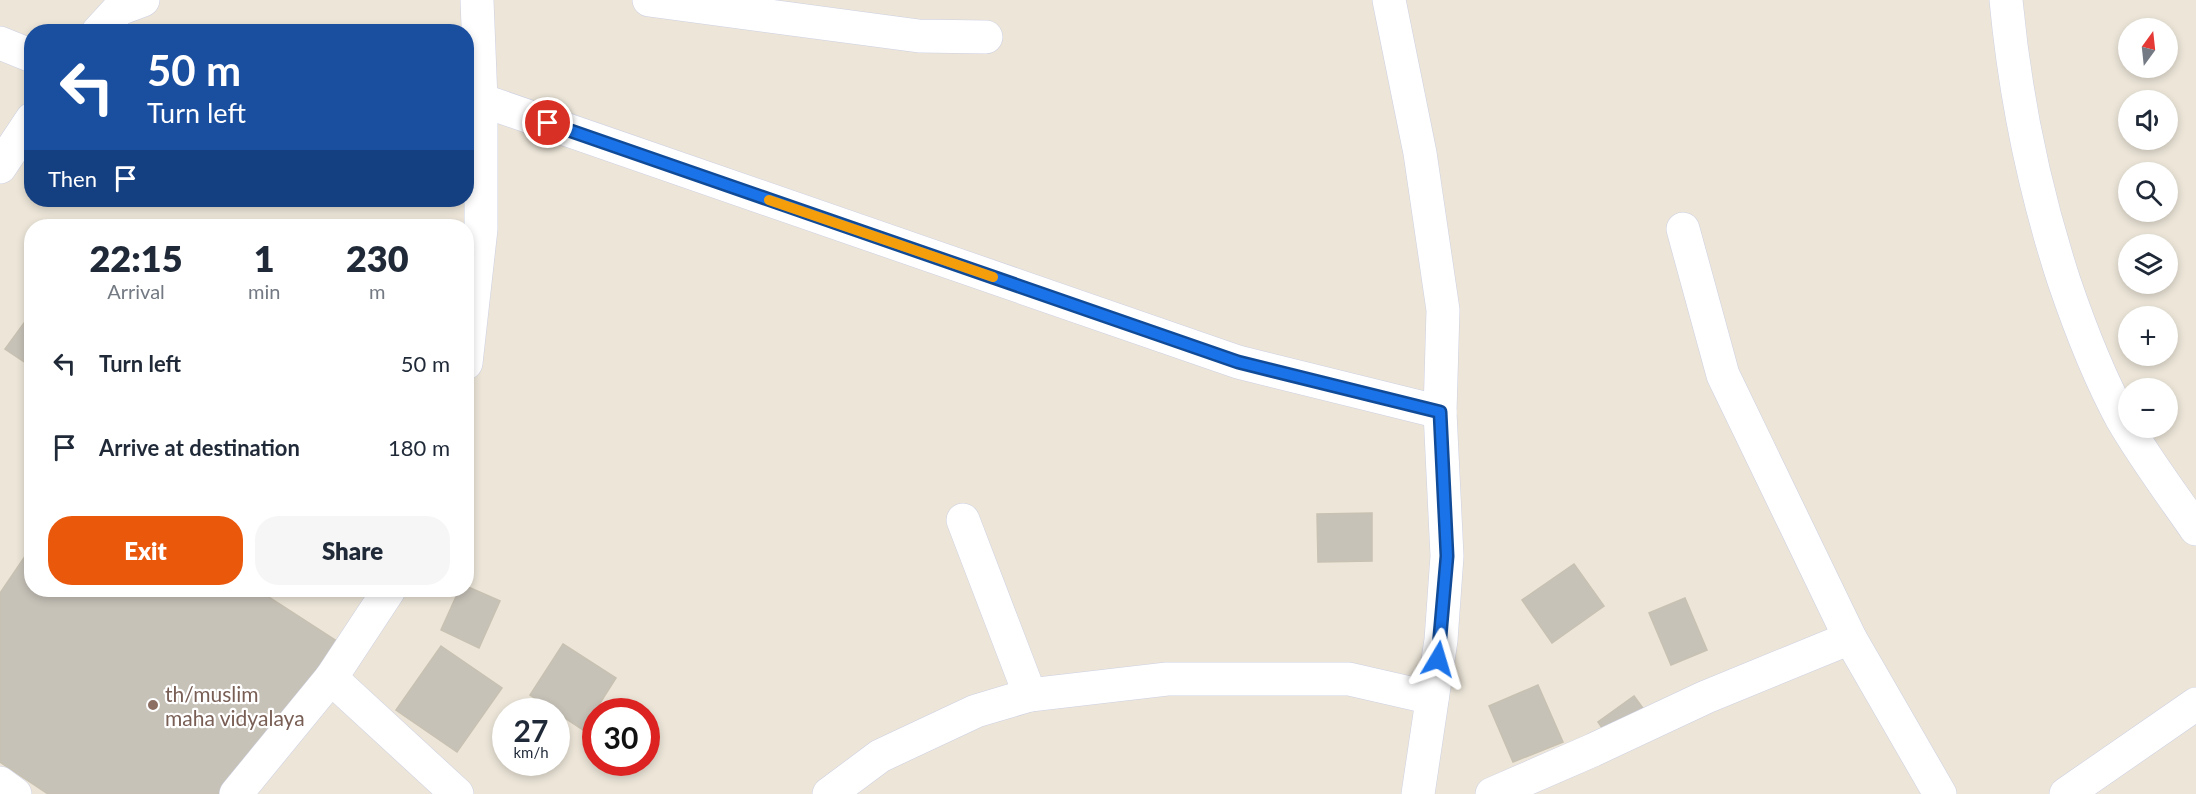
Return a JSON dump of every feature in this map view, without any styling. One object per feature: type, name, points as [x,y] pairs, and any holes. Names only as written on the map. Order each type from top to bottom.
[{"type":"street","points":[[105,24],[118,9],[144,0]]},
{"type":"street","points":[[474,292],[481,229],[481,100],[477,0]]},
{"type":"street","points":[[649,0],[919,36],[986,37]]},
{"type":"street","points":[[1389,0],[1420,153],[1443,310],[1440,412],[1447,556],[1441,640],[1418,794]]},
{"type":"street","points":[[2006,0],[2011,60],[2025,137],[2051,240],[2080,329],[2123,420],[2196,529]]},
{"type":"street","points":[[0,43],[24,53]]},
{"type":"street","points":[[481,100],[1238,362],[1440,412]]},
{"type":"street","points":[[0,167],[24,131]]},
{"type":"street","points":[[1683,229],[1724,375],[1850,638],[1940,794]]},
{"type":"street","points":[[963,520],[1030,695]]},
{"type":"street","points":[[236,794],[331,678],[384,597]]},
{"type":"street","points":[[1492,794],[1706,697],[1850,638]]},
{"type":"street","points":[[331,678],[457,794]]},
{"type":"street","points":[[829,794],[880,756],[976,711],[1030,695],[1167,679],[1349,679],[1432,698]]},
{"type":"street","points":[[2066,794],[2196,704]]},
{"type":"street","points":[[0,783],[15,794]]},
{"type":"building","points":[[24,323],[24,362],[5,349]]},
{"type":"building","points":[[1372,513],[1372,561],[1318,562],[1317,514]]},
{"type":"building","name":"th/muslim maha vidyalaya","points":[[24,558],[24,597],[269,597],[346,647],[247,794],[48,794],[0,762],[0,593]]},
{"type":"building","points":[[1574,564],[1604,606],[1552,643],[1522,600]]},
{"type":"building","points":[[474,590],[500,601],[479,648],[441,630],[456,597],[474,597]]},
{"type":"building","points":[[1685,598],[1707,650],[1671,665],[1649,613]]},
{"type":"building","points":[[563,644],[616,678],[603,698],[582,698],[582,729],[570,721],[570,698],[535,698],[530,695]]},
{"type":"building","points":[[441,646],[502,688],[495,698],[492,698],[492,702],[457,752],[396,710]]},
{"type":"building","points":[[1538,685],[1563,742],[1513,762],[1489,706]]},
{"type":"building","points":[[1634,696],[1648,715],[1611,741],[1598,722]]},
{"type":"slow traffic","points":[[769,200],[993,277]]},
{"type":"place","name":"th/muslim maha vidyalaya","points":[[153,705]]},
{"type":"route","points":[[548,123],[1238,362],[1440,412],[1447,556],[1438,659]]}]
